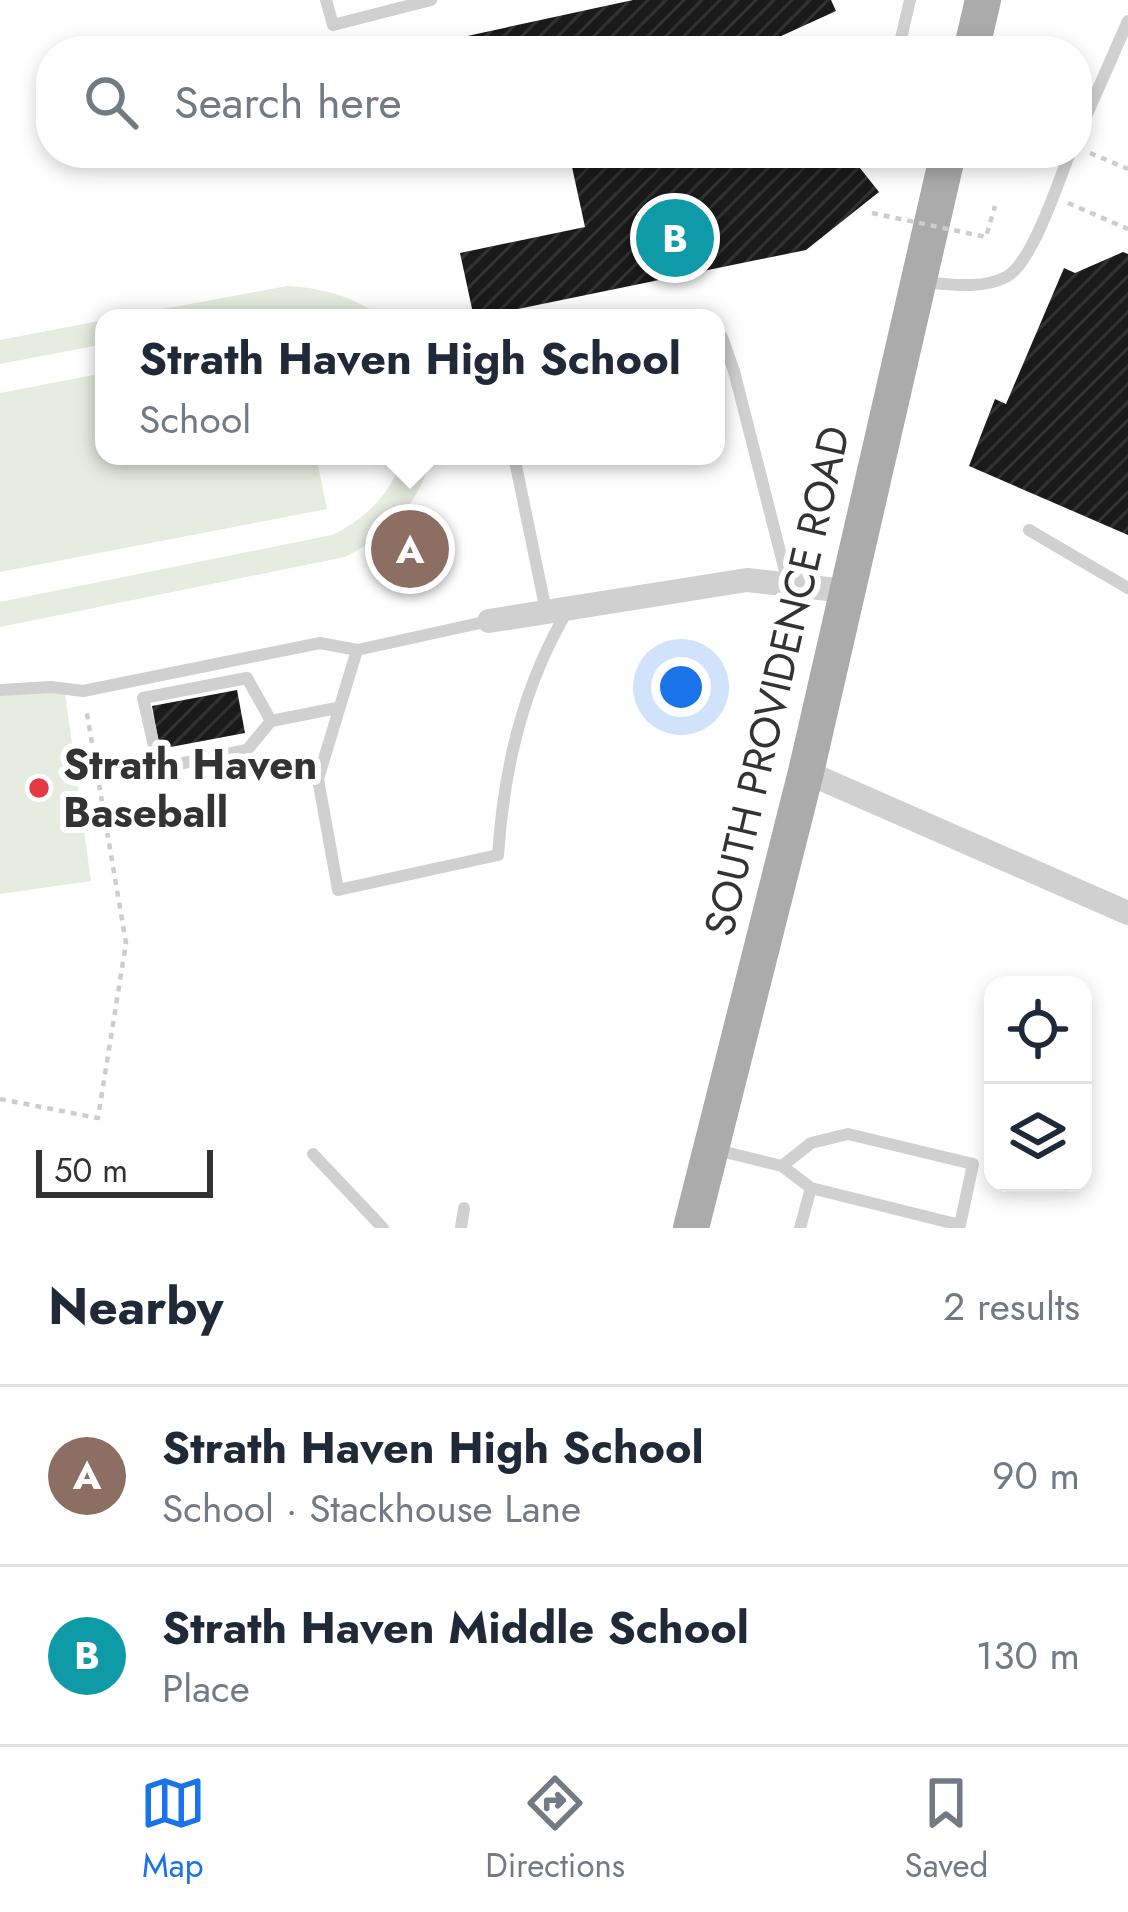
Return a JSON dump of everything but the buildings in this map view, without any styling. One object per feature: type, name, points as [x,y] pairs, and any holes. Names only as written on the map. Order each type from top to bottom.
[{"type":"main road","points":[[975,36],[983,0]]},
{"type":"main road","name":"SOUTH PROVIDENCE ROAD","points":[[691,1228],[806,772],[944,168]]},
{"type":"street","points":[[489,621],[747,580],[845,591]]},
{"type":"street","points":[[806,772],[1128,913]]},
{"type":"lane","points":[[326,0],[333,26],[431,0]]},
{"type":"lane","points":[[902,36],[910,0]]},
{"type":"lane","points":[[1092,103],[1128,21]]},
{"type":"lane","points":[[917,282],[968,286],[1007,277],[1026,258],[1064,168]]},
{"type":"lane","points":[[725,346],[788,584]]},
{"type":"lane","points":[[357,650],[318,779],[338,890],[498,855],[502,784],[558,609],[517,465]]},
{"type":"lane","points":[[1029,530],[1128,588]]},
{"type":"lane","points":[[0,690],[51,687],[83,691],[320,643],[357,650],[489,621]]},
{"type":"lane","points":[[271,721],[247,678],[143,698],[159,768],[247,750],[271,721],[337,708]]},
{"type":"lane","points":[[710,1148],[782,1166],[811,1188],[960,1225],[973,1164],[848,1134],[811,1143],[782,1166]]},
{"type":"lane","points":[[313,1154],[383,1228]]},
{"type":"lane","points":[[800,1228],[811,1188]]},
{"type":"lane","points":[[461,1228],[464,1208]]},
{"type":"path","points":[[1092,154],[1128,169]]},
{"type":"path","points":[[1068,203],[1128,229]]},
{"type":"path","points":[[872,213],[986,237],[995,206]]},
{"type":"path","points":[[0,1099],[98,1118],[126,943],[83,691]]},
{"type":"shaded area","points":[[287,286],[337,294],[368,309],[163,309]]},
{"type":"shaded area","points":[[95,322],[95,346],[0,364],[0,340]]},
{"type":"shaded area","points":[[95,375],[95,465],[318,465],[327,509],[0,572],[0,393]]},
{"type":"shaded area","points":[[399,465],[428,465],[400,517],[345,557],[0,627],[0,602],[332,535],[356,521],[392,482]]},
{"type":"shaded area","name":"Strath Haven Baseball","points":[[64,686],[91,881],[0,894],[0,694]]},
{"type":"place","name":"Strath Haven Middle School","points":[[675,238]]},
{"type":"place","name":"Strath Haven High School","points":[[410,549]]},
{"type":"place","name":"Strath Haven Baseball","points":[[39,788]]}]
